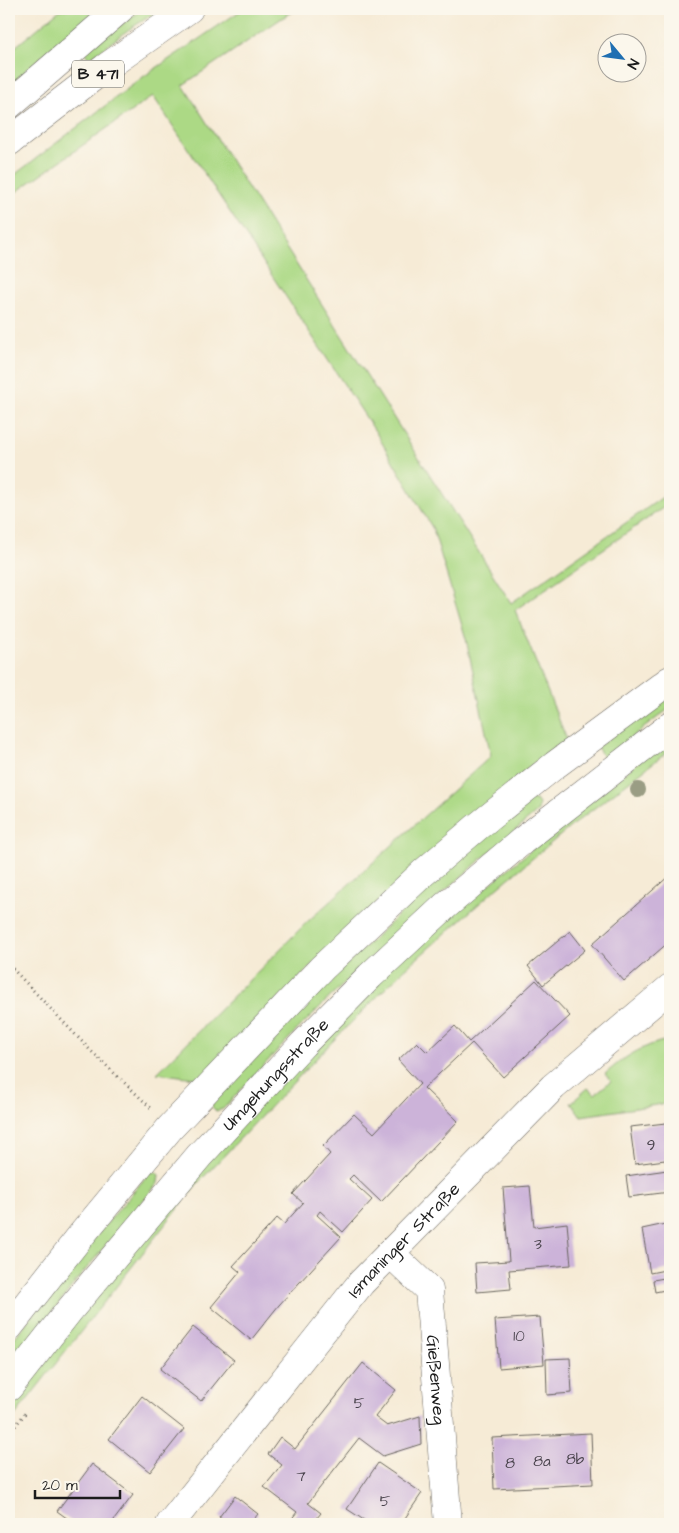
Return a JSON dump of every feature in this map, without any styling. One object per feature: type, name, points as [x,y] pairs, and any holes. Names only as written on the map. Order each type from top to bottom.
[{"type":"street","name":"B 471","points":[[9,105],[120,9]]},
{"type":"street","name":"B 471","points":[[9,142],[105,68],[189,9]]},
{"type":"street","points":[[9,1327],[83,1233],[170,1128],[322,968],[423,873],[555,765],[670,680]]},
{"type":"street","name":"Umgehungsstraße","points":[[9,1387],[149,1213],[199,1156],[303,1044],[370,976],[444,907],[522,841],[670,726]]},
{"type":"street","points":[[555,765],[579,796]]},
{"type":"street","name":"Ismaninger Straße","points":[[170,1524],[362,1283],[553,1087],[670,988]]},
{"type":"street","name":"Gießenweg","points":[[390,1253],[429,1290],[448,1524]]},
{"type":"path","points":[[9,965],[170,1128]]},
{"type":"path","points":[[9,1434],[31,1406]]},
{"type":"green space","points":[[61,9],[101,9],[74,28],[9,86],[9,52]]},
{"type":"green space","points":[[143,9],[161,9],[128,30],[89,59],[84,51]]},
{"type":"green space","points":[[243,9],[298,9],[183,85],[511,603],[670,492],[670,503],[515,610],[567,740],[533,764],[347,929],[202,1079],[157,1073],[306,923],[491,756],[466,639],[433,529],[375,431],[153,96],[9,197],[9,179],[143,77]]},
{"type":"green space","points":[[670,694],[670,708],[604,758],[597,747]]},
{"type":"green space","points":[[670,736],[670,750],[575,823],[490,894],[404,970],[330,1044],[197,1184],[9,1423],[9,1401],[188,1178],[395,962]]},
{"type":"green space","points":[[530,799],[536,800],[539,804],[538,811],[349,979],[297,1030],[223,1109],[216,1111],[212,1107],[213,1101],[233,1079],[320,990],[442,873]]},
{"type":"green space","points":[[670,1040],[670,1103],[581,1116],[571,1103],[588,1088],[595,1094],[611,1081],[605,1074],[619,1062],[642,1048]]},
{"type":"green space","points":[[150,1172],[156,1172],[159,1175],[158,1183],[77,1280],[9,1367],[9,1345],[57,1283]]},
{"type":"building","points":[[670,875],[670,941],[624,981],[592,944]]},
{"type":"building","points":[[570,931],[585,950],[543,985],[528,966]]},
{"type":"building","points":[[536,980],[570,1016],[503,1077],[472,1043],[424,1088],[458,1121],[381,1202],[353,1175],[349,1179],[372,1200],[343,1232],[320,1211],[317,1215],[341,1237],[279,1305],[251,1340],[211,1307],[240,1272],[233,1266],[277,1218],[284,1224],[303,1203],[293,1194],[330,1154],[323,1146],[354,1114],[374,1133],[420,1084],[398,1060],[417,1042],[427,1052],[455,1026],[469,1042]]},
{"type":"building","points":[[666,1123],[667,1130],[670,1129],[670,1192],[629,1197],[626,1176],[667,1170],[665,1160],[635,1164],[630,1127]]},
{"type":"building","points":[[530,1186],[534,1227],[567,1223],[571,1265],[509,1270],[511,1289],[477,1292],[475,1263],[509,1261],[503,1188]]},
{"type":"building","points":[[670,1223],[670,1269],[650,1273],[642,1229]]},
{"type":"building","points":[[670,1277],[670,1289],[655,1292],[653,1280]]},
{"type":"building","points":[[540,1317],[544,1364],[499,1368],[495,1320]]},
{"type":"building","points":[[193,1327],[234,1360],[201,1401],[160,1369]]},
{"type":"building","points":[[570,1358],[572,1393],[547,1395],[546,1359]]},
{"type":"building","points":[[363,1363],[396,1390],[375,1417],[387,1426],[420,1416],[421,1444],[383,1456],[359,1438],[308,1503],[321,1513],[312,1524],[295,1524],[290,1521],[297,1512],[264,1487],[282,1465],[268,1454],[280,1437],[295,1449]]},
{"type":"building","points":[[142,1396],[184,1429],[150,1472],[109,1439]]},
{"type":"building","points":[[591,1433],[593,1484],[494,1489],[492,1438]]},
{"type":"building","points":[[378,1463],[422,1493],[401,1524],[370,1524],[347,1509]]},
{"type":"building","points":[[92,1464],[133,1495],[111,1524],[75,1524],[57,1511]]},
{"type":"building","points":[[235,1496],[258,1514],[250,1524],[228,1524],[219,1517]]}]
